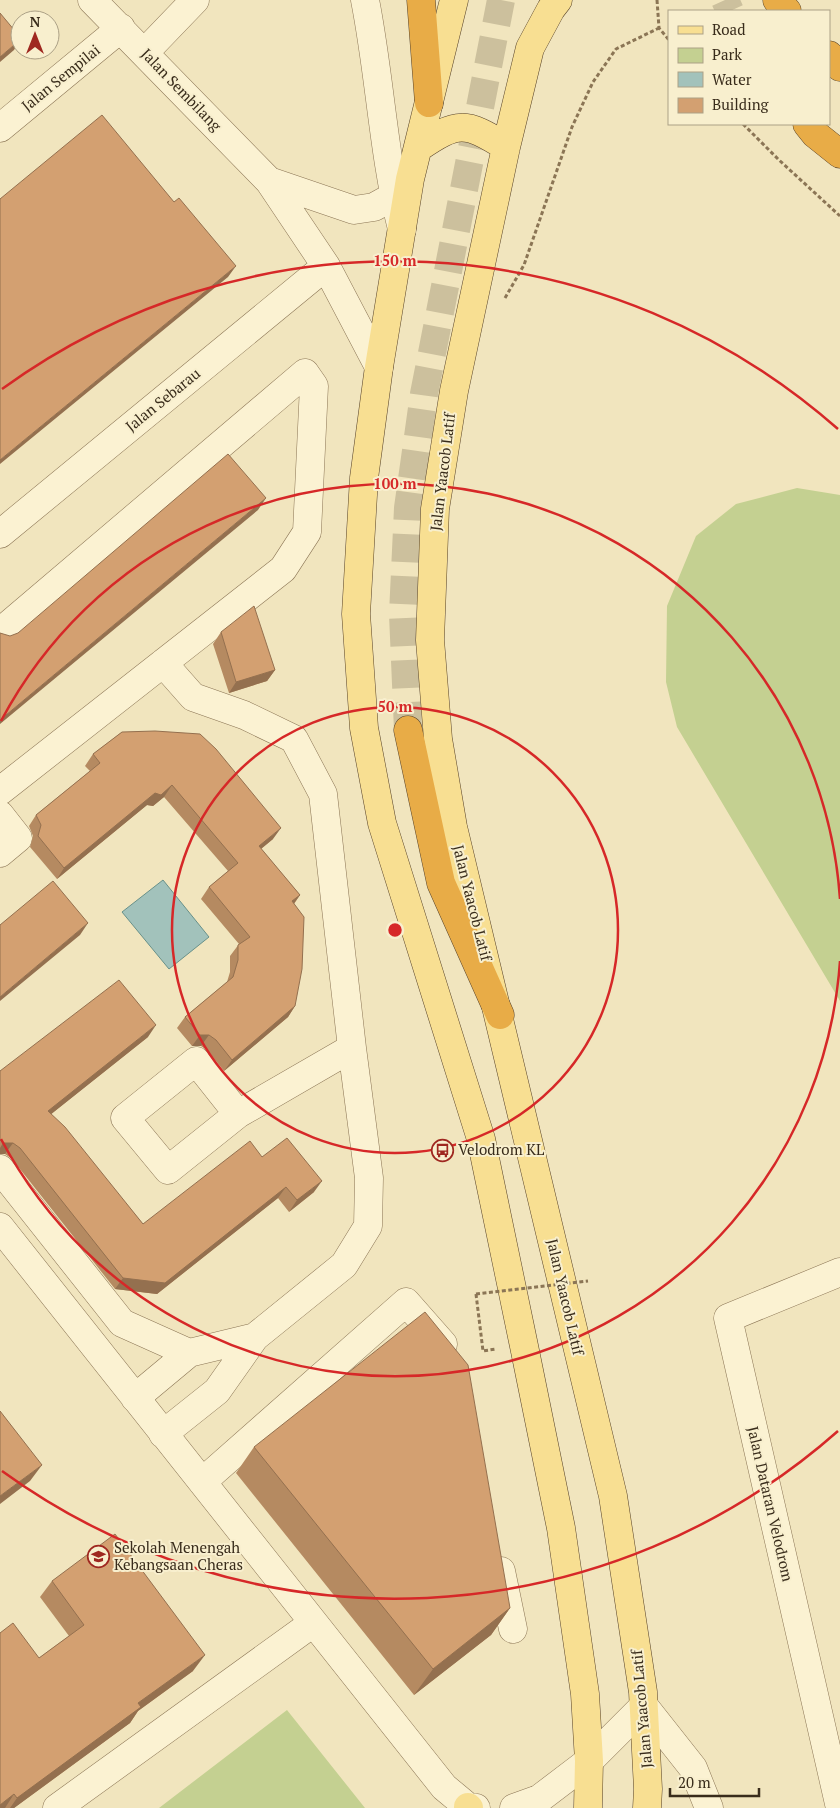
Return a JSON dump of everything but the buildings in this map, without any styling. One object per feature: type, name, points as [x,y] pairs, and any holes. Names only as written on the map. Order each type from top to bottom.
[{"type":"highway","points":[[421,0],[429,103]]},
{"type":"highway","points":[[777,0],[786,10]]},
{"type":"highway","points":[[830,56],[840,67]]},
{"type":"highway","points":[[808,125],[815,134],[840,154]]},
{"type":"highway","points":[[408,730],[441,883],[500,1015]]},
{"type":"main road","points":[[454,0],[418,148],[402,188],[402,229],[379,367],[364,478],[356,614],[364,728],[382,823],[481,1139],[561,1528],[585,1694],[589,1761],[588,1808]]},
{"type":"main road","name":"Jalan Yaacob Latif","points":[[558,0],[547,15],[530,48],[506,147],[454,391],[435,509],[430,640],[438,739],[453,827],[500,1015],[613,1496],[644,1706],[648,1789],[647,1808]]},
{"type":"main road","points":[[418,148],[446,129],[468,128],[480,130],[506,147]]},
{"type":"street","name":"Jalan Sembilang","points":[[92,0],[122,28],[269,181],[326,266],[379,367]]},
{"type":"street","points":[[145,52],[194,0]]},
{"type":"street","points":[[365,0],[402,188]]},
{"type":"street","name":"Jalan Sempilai","points":[[0,128],[122,28]]},
{"type":"street","name":"Jalan Sembilang","points":[[269,181],[354,210],[374,207],[402,188]]},
{"type":"street","name":"Jalan Sebarau","points":[[0,534],[326,266]]},
{"type":"street","points":[[0,632],[305,373],[314,386],[307,532],[283,569],[0,791]]},
{"type":"street","points":[[163,664],[193,698],[244,715],[294,739],[323,794],[369,1178],[368,1226],[344,1265],[255,1337],[217,1391],[163,1434]]},
{"type":"street","points":[[0,815],[18,838],[0,853]]},
{"type":"street","points":[[238,1114],[352,1048]]},
{"type":"street","points":[[0,1169],[122,1323],[189,1353]]},
{"type":"street","points":[[0,1227],[444,1787],[471,1808]]},
{"type":"street","name":"Jalan Dataran Velodrom","points":[[840,1272],[728,1318],[840,1808]]},
{"type":"street","points":[[202,1482],[406,1302],[460,1364]]},
{"type":"street","points":[[135,1398],[189,1353],[255,1337]]},
{"type":"street","points":[[496,1544],[513,1629]]},
{"type":"street","points":[[57,1808],[313,1623]]},
{"type":"street","points":[[514,1808],[539,1799],[589,1761],[644,1706],[693,1768],[709,1808]]},
{"type":"path","points":[[657,0],[659,28],[668,39]]},
{"type":"path","points":[[500,307],[524,265],[572,127],[593,82],[616,49],[659,28]]},
{"type":"path","points":[[744,125],[840,216]]},
{"type":"path","points":[[476,1294],[588,1281]]},
{"type":"green space","points":[[797,488],[840,495],[840,1001],[677,727],[666,682],[667,606],[696,536],[736,504]]},
{"type":"green space","points":[[287,1710],[365,1808],[159,1808]]},
{"type":"water","points":[[163,880],[209,937],[169,969],[122,912]]},
{"type":"tunnel","points":[[408,730],[403,614],[408,508],[424,394],[501,0]]},
{"type":"tunnel","points":[[725,0],[730,10]]},
{"type":"place","name":"Velodrom KL","points":[[442,1150]]},
{"type":"place","name":"Sekolah Menengah Kebangsaan Cheras","points":[[98,1557]]}]
